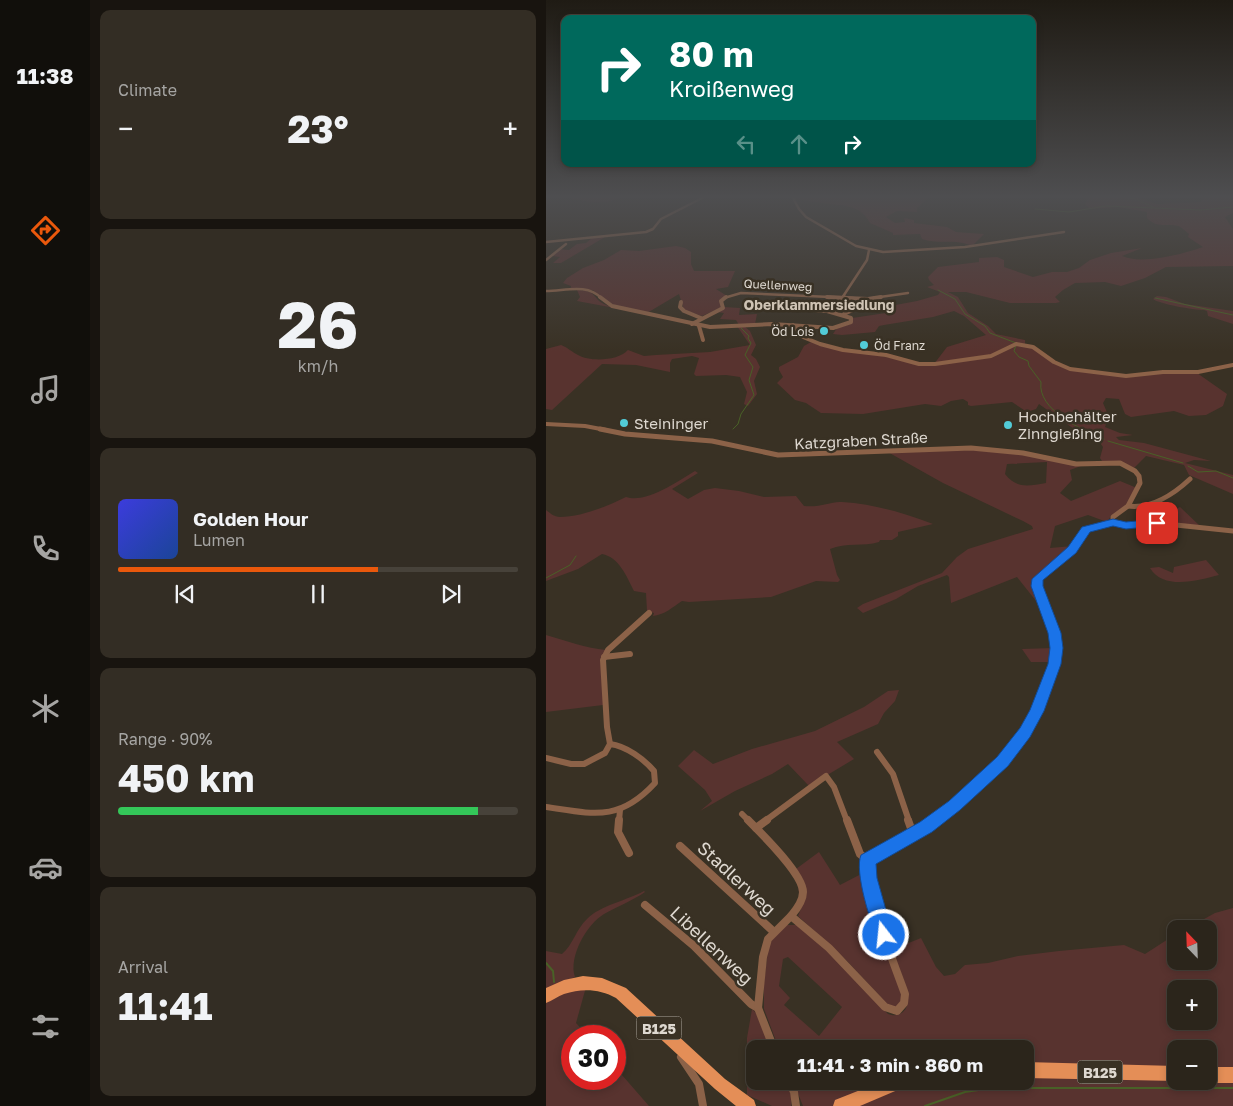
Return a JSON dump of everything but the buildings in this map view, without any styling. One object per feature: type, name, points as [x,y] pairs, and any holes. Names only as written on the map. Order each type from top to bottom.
[{"type":"main road","name":"B125","points":[[552,993],[569,986],[589,983],[606,985],[621,992],[720,1084],[748,1106]]},
{"type":"main road","name":"B125","points":[[1034,1070],[1167,1074]]},
{"type":"main road","points":[[1217,1075],[1233,1075]]},
{"type":"main road","points":[[841,1106],[880,1090]]},
{"type":"street","points":[[546,260],[548,255],[560,248]]},
{"type":"street","points":[[862,248],[869,250],[916,251],[954,248]]},
{"type":"street","points":[[827,311],[844,298],[867,260],[869,250]]},
{"type":"street","points":[[546,291],[588,290],[608,304],[699,326],[793,325],[826,328],[839,327],[851,322],[851,318],[844,314],[762,306]]},
{"type":"street","name":"Quellenweg","points":[[692,324],[722,308],[721,301],[723,298],[741,293],[880,298],[908,293]]},
{"type":"street","points":[[681,302],[680,307],[684,311],[701,318]]},
{"type":"street","points":[[844,314],[854,309],[867,308]]},
{"type":"street","points":[[793,325],[792,327],[800,335],[812,341],[843,350],[880,354],[919,364],[935,364],[991,356],[1016,344],[1033,347],[1054,362],[1070,369],[1126,376],[1163,372],[1198,372],[1233,365]]},
{"type":"street","points":[[699,326],[703,340]]},
{"type":"street","name":"Katzgraben Straße","points":[[546,424],[585,426],[625,434],[712,441],[778,455],[971,448],[1023,453],[1076,464],[1113,462],[1128,466],[1139,476],[1139,488],[1128,506]]},
{"type":"street","points":[[1113,522],[1113,517],[1128,506],[1136,507],[1166,497],[1190,479]]},
{"type":"street","points":[[867,860],[937,819],[995,770],[1029,726],[1037,711],[1054,664],[1057,648],[1054,633],[1037,586],[1038,579],[1072,550],[1086,530],[1113,522],[1126,525],[1157,523],[1233,531]]},
{"type":"street","points":[[546,758],[571,764],[584,764],[602,756],[610,744],[602,665],[604,657],[608,650],[649,613]]},
{"type":"street","points":[[604,657],[630,654]]},
{"type":"street","points":[[546,807],[588,813],[620,810],[636,803],[643,797],[654,783],[655,775],[649,765],[618,744],[610,744]]},
{"type":"street","points":[[877,752],[893,774],[913,834]]},
{"type":"street","points":[[756,828],[826,776],[834,786],[860,854],[867,860],[868,878],[876,908],[888,949],[905,994],[903,1008],[898,1011],[891,1011],[885,1007],[838,956],[810,930],[791,916]]},
{"type":"street","points":[[620,810],[618,832],[629,853]]},
{"type":"street","points":[[742,814],[801,882],[803,894],[796,910],[768,939],[765,948],[758,1008],[770,1040]]},
{"type":"street","name":"Stadlerweg","points":[[680,846],[774,932]]},
{"type":"street","name":"Libellenweg","points":[[645,904],[694,946],[750,1004],[758,1008]]},
{"type":"street","points":[[681,1057],[699,1084],[703,1106]]},
{"type":"street","points":[[792,1090],[796,1106]]},
{"type":"shaded area","points":[[572,248],[587,248],[561,263],[553,263],[560,257],[552,256],[559,249],[569,250]]},
{"type":"shaded area","points":[[683,248],[691,252],[691,264],[694,271],[735,271],[728,287],[716,289],[727,296],[724,297],[722,307],[702,316],[684,310],[679,294],[647,313],[618,307],[600,298],[593,290],[570,290],[571,286],[563,283],[567,278],[583,268],[604,260],[621,250],[639,251]]},
{"type":"shaded area","points":[[1142,248],[1122,256],[1151,259],[1185,253],[1201,248],[1233,248],[1233,266],[1166,267],[1145,278],[1121,286],[1105,282],[1075,283],[1055,297],[1060,302],[1056,303],[1010,303],[966,292],[948,292],[958,297],[968,313],[988,326],[996,334],[1025,340],[1025,344],[1016,343],[1031,346],[1064,368],[1127,377],[1157,373],[1197,373],[1227,394],[1223,406],[1206,415],[1189,416],[1174,411],[1131,417],[1125,414],[1119,399],[1106,398],[1103,403],[1109,417],[1105,427],[1120,433],[1133,435],[1116,437],[1119,440],[1144,443],[1211,461],[1194,460],[1185,463],[1233,475],[1233,494],[1189,475],[1184,465],[1146,456],[1134,468],[1115,461],[1102,461],[1100,458],[1103,447],[1098,440],[1081,434],[1039,404],[1036,409],[1027,412],[1012,402],[971,406],[963,399],[951,401],[941,406],[925,404],[863,414],[821,413],[806,403],[795,400],[777,383],[783,377],[779,367],[798,357],[804,346],[811,342],[843,351],[873,354],[916,364],[934,364],[947,347],[986,335],[964,316],[954,311],[933,317],[879,326],[875,332],[833,334],[837,328],[847,325],[852,318],[886,313],[890,306],[938,295],[940,292],[927,287],[934,285],[928,277],[938,267],[979,262],[979,258],[997,257],[1004,260],[1004,267],[1033,277],[1052,272],[1067,272],[1079,268],[1090,260],[1111,253]]},
{"type":"shaded area","points":[[577,290],[591,293],[604,304],[617,308],[577,301],[580,297]]},
{"type":"shaded area","points":[[1157,296],[1166,297],[1185,304],[1233,311],[1233,324],[1208,316],[1207,311],[1204,310],[1162,303],[1153,299]]},
{"type":"shaded area","points":[[724,307],[740,308],[739,315],[757,314],[755,324],[739,325],[736,320],[720,319],[724,313],[717,312]]},
{"type":"shaded area","points":[[737,326],[744,326],[750,331],[756,345],[751,355],[756,359],[760,367],[754,381],[757,394],[748,406],[744,404],[747,392],[740,377],[726,375],[696,376],[694,374],[699,358],[692,356],[672,359],[670,372],[636,365],[602,364],[552,410],[546,409],[546,349],[561,345],[589,359],[604,359],[618,356],[628,350],[644,356],[710,352],[750,345]]},
{"type":"shaded area","points":[[997,450],[1081,466],[1070,470],[1072,480],[1060,493],[1071,501],[1120,481],[1137,488],[1125,506],[1111,516],[1107,522],[1088,515],[1055,526],[1050,548],[1073,546],[1036,579],[1044,611],[1017,577],[951,603],[949,577],[947,575],[918,586],[896,599],[863,613],[857,608],[942,573],[957,557],[968,549],[1033,529],[1032,526],[1023,521],[943,483],[886,451]],"holes":[[[1047,462],[1046,483],[1018,484],[1009,479],[1005,474],[1007,464]]]},
{"type":"shaded area","points":[[695,471],[698,473],[672,489],[688,499],[704,490],[715,488],[764,497],[796,496],[804,506],[838,502],[854,503],[889,510],[933,524],[898,532],[898,536],[892,540],[880,540],[879,542],[830,549],[840,580],[838,582],[816,581],[771,597],[682,601],[665,612],[653,616],[654,613],[647,611],[646,593],[634,591],[618,563],[602,554],[578,569],[546,581],[546,510],[554,516],[560,517],[585,513],[626,497],[643,497],[652,494]]},
{"type":"shaded area","points":[[1180,507],[1201,527],[1149,521]]},
{"type":"shaded area","points":[[1206,560],[1219,575],[1192,581],[1173,582],[1164,580],[1150,568],[1159,567],[1173,573],[1174,567]]},
{"type":"shaded area","points":[[546,635],[606,650],[603,705],[546,712]]},
{"type":"shaded area","points":[[1054,648],[1053,662],[1031,662],[1022,649]]},
{"type":"shaded area","points":[[899,690],[895,701],[884,713],[878,724],[837,742],[854,759],[809,786],[788,764],[700,811],[712,801],[705,790],[678,766],[694,750],[713,764],[752,749],[815,731],[864,707],[888,691]]},
{"type":"shaded area","points":[[819,852],[840,885],[865,872],[903,999],[897,1008],[887,1004],[847,961],[798,916],[801,909],[796,869]]},
{"type":"shaded area","points":[[644,891],[604,914],[591,925],[580,942],[574,960],[575,977],[546,989],[546,951],[562,954],[583,923],[592,914]]},
{"type":"shaded area","points":[[1233,908],[1233,1106],[803,1106],[797,1090],[1034,1090],[1034,1040],[776,1040],[764,1009],[764,983],[768,949],[772,939],[786,925],[798,925],[808,931],[888,1014],[894,1015],[903,1012],[907,1006],[908,999],[901,973],[891,950],[921,938],[936,967],[944,976],[955,974],[965,965],[1059,951],[1124,945],[1145,954],[1167,940],[1167,970],[1217,970],[1217,920],[1202,920],[1215,913]],"holes":[[[788,957],[842,1007],[819,1036],[784,1005],[790,998],[779,986],[783,959]]]},
{"type":"shaded area","points":[[586,987],[576,1023],[578,1025],[561,1025],[561,1090],[626,1090],[626,1080],[649,1106],[546,1106],[546,1001],[559,993]]},
{"type":"shaded area","points":[[752,1009],[756,1013],[767,1040],[747,1040]]},
{"type":"shaded area","points":[[747,1090],[789,1090],[792,1097],[791,1106],[772,1106],[747,1095]]},
{"type":"waterway","points":[[938,290],[955,299],[965,314],[985,326],[990,333],[1016,343]]},
{"type":"waterway","points":[[1155,298],[1233,315]]},
{"type":"waterway","points":[[733,429],[738,424],[741,414],[754,395],[749,380],[753,367],[745,355],[751,343],[748,338],[749,336],[741,328]]},
{"type":"waterway","points":[[1016,345],[1014,351],[1019,357],[1028,361],[1029,366],[1041,382],[1042,392],[1046,401],[1053,410],[1073,424],[1104,439]]},
{"type":"waterway","points":[[1108,441],[1183,463]]},
{"type":"waterway","points":[[1188,466],[1198,472],[1216,471],[1233,478]]},
{"type":"waterway","points":[[546,578],[570,565],[576,556]]},
{"type":"waterway","points":[[546,963],[553,971],[554,982]]},
{"type":"waterway","points":[[925,1106],[965,1092],[992,1088],[1233,1088]]},
{"type":"place","name":"Öd Lois","points":[[824,331]]},
{"type":"place","name":"Öd Franz","points":[[864,345]]},
{"type":"place","name":"Steininger","points":[[624,423]]},
{"type":"place","name":"Hochbehälter Zinngießing","points":[[1008,425]]},
{"type":"district","name":"Oberklammersiedlung","points":[[819,304]]},
{"type":"route","points":[[884,935],[868,878],[867,860],[883,849],[926,827],[995,770],[1025,733],[1037,711],[1054,664],[1057,648],[1054,633],[1037,586],[1038,579],[1072,550],[1086,530],[1113,522],[1126,525],[1157,523]]}]
